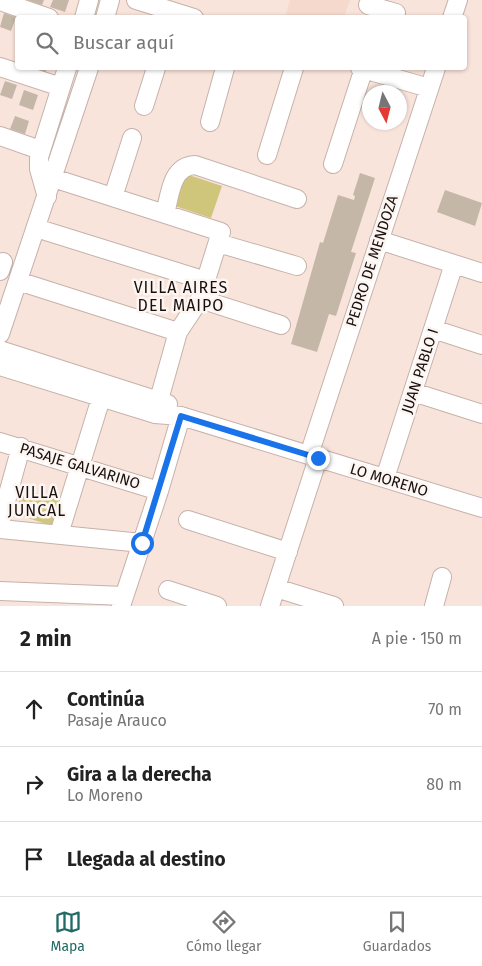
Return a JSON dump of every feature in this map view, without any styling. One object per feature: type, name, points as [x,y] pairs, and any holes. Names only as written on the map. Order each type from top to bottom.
[{"type":"street","points":[[85,15],[89,0]]},
{"type":"street","points":[[105,15],[110,0]]},
{"type":"street","points":[[136,0],[173,14]]},
{"type":"street","points":[[453,15],[458,0]]},
{"type":"street","points":[[0,2],[40,15]]},
{"type":"street","points":[[0,66],[61,87]]},
{"type":"street","points":[[47,197],[39,169],[40,150],[66,70]]},
{"type":"street","points":[[0,334],[47,197],[87,70]]},
{"type":"street","points":[[144,106],[155,70]]},
{"type":"street","points":[[210,122],[224,70]]},
{"type":"street","points":[[266,155],[293,70]]},
{"type":"street","points":[[333,164],[361,70]]},
{"type":"street","points":[[369,70],[429,88]]},
{"type":"street","name":"PEDRO DE MENDOZA","points":[[270,606],[288,552],[313,457],[379,240],[435,70]]},
{"type":"street","points":[[0,136],[40,150]]},
{"type":"street","points":[[113,197],[132,138]]},
{"type":"street","points":[[164,214],[177,174],[186,166],[195,166],[297,199]]},
{"type":"street","points":[[53,178],[164,214],[297,266]]},
{"type":"street","points":[[36,228],[206,281]]},
{"type":"street","points":[[157,407],[178,332],[200,300],[219,237]]},
{"type":"street","points":[[379,240],[482,273]]},
{"type":"street","name":"JUAN PABLO I","points":[[385,478],[454,264]]},
{"type":"street","points":[[18,281],[178,332]]},
{"type":"street","points":[[200,300],[281,325]]},
{"type":"street","points":[[433,329],[482,345]]},
{"type":"street","name":"LO MORENO","points":[[0,350],[157,407]]},
{"type":"street","name":"LO MORENO","points":[[0,366],[101,398],[174,408],[181,416],[482,508]]},
{"type":"street","points":[[413,392],[482,414]]},
{"type":"street","points":[[58,534],[101,398]]},
{"type":"street","points":[[0,591],[123,601],[159,492],[181,416]]},
{"type":"street","name":"PASAJE GALVARINO","points":[[0,442],[79,465],[159,492]]},
{"type":"street","points":[[0,523],[21,447]]},
{"type":"street","points":[[188,520],[288,552]]},
{"type":"street","points":[[0,529],[142,543]]},
{"type":"street","points":[[439,605],[442,577]]},
{"type":"street","points":[[276,588],[334,606]]},
{"type":"street","points":[[168,590],[217,606]]},
{"type":"shaded area","points":[[290,0],[350,0],[345,15],[286,15]]},
{"type":"shaded area","points":[[186,174],[222,186],[211,218],[175,206]]},
{"type":"shaded area","points":[[23,489],[64,502],[56,527],[15,514]]},
{"type":"building","points":[[27,0],[44,0],[42,5]]},
{"type":"building","points":[[53,0],[69,0],[65,12],[50,7]]},
{"type":"building","points":[[4,13],[15,17],[11,31],[0,27]]},
{"type":"building","points":[[30,70],[46,70],[44,78],[29,73]]},
{"type":"building","points":[[5,81],[17,85],[12,99],[0,95]]},
{"type":"building","points":[[24,90],[38,95],[33,110],[19,105]]},
{"type":"building","points":[[15,116],[29,121],[25,134],[10,129]]},
{"type":"building","points":[[360,173],[375,178],[351,252],[356,253],[336,316],[329,314],[317,352],[291,344],[320,242],[323,243],[338,195],[354,200],[355,196],[353,195]]},
{"type":"building","points":[[445,190],[482,203],[475,226],[437,212]]},
{"type":"district","name":"VILLA AIRES DEL MAIPO","points":[[181,296]]},
{"type":"district","name":"VILLA JUNCAL","points":[[37,501]]},
{"type":"route","points":[[142,543],[181,416],[318,458]]}]
